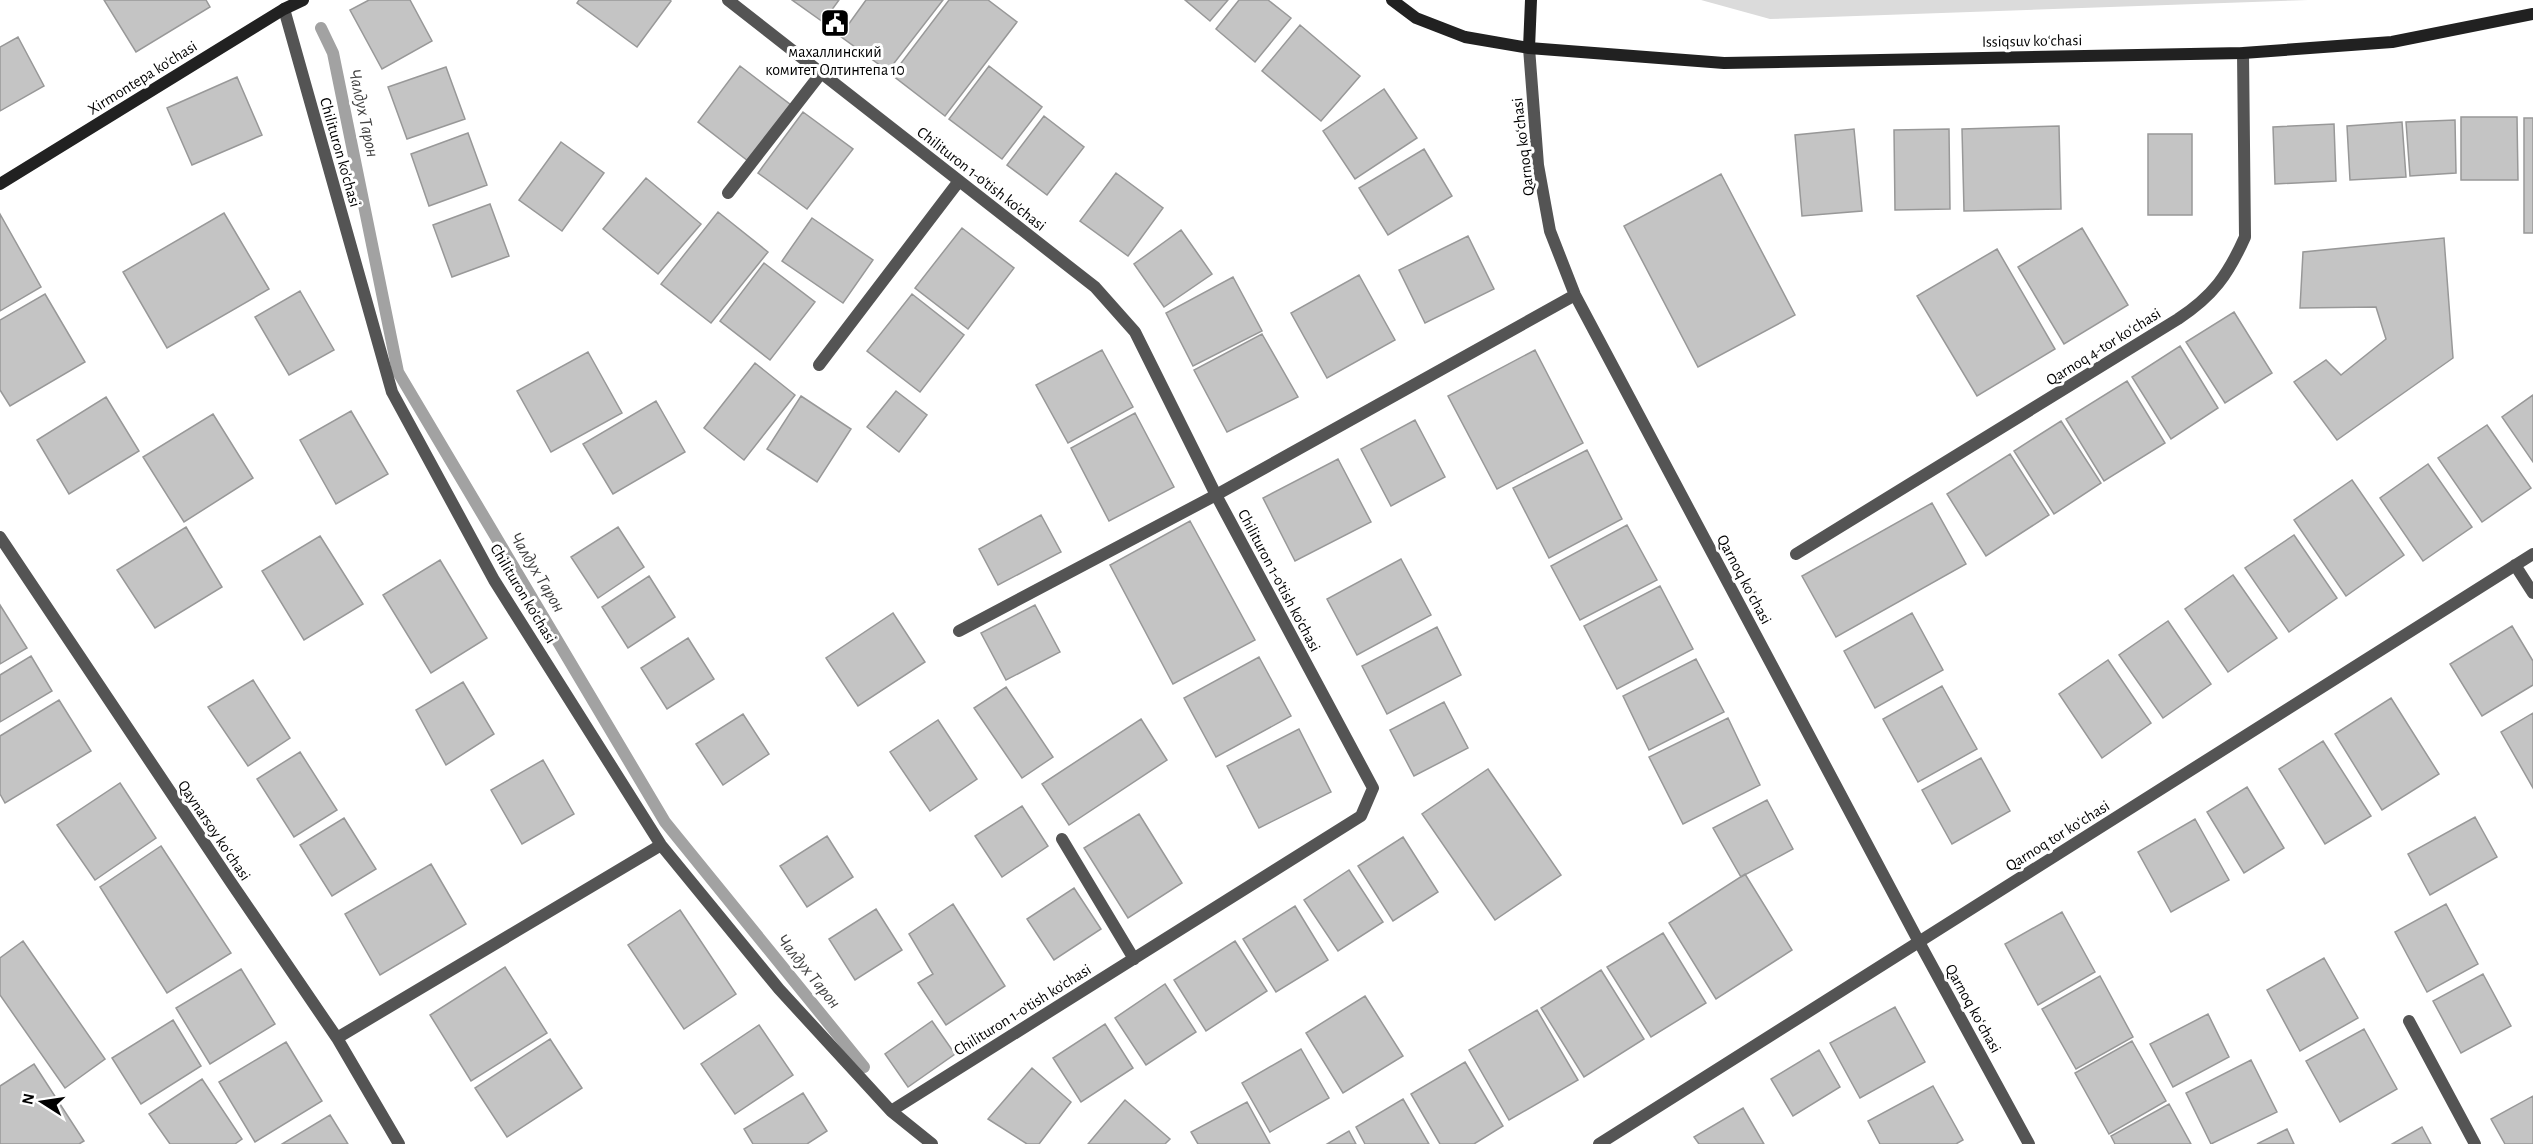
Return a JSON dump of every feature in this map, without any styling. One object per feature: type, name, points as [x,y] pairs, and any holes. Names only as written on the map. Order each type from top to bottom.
[{"type":"street","name":"Xirmontepa ko'chasi","points":[[0,184],[284,9],[303,0]]},
{"type":"street","name":"Chilituron 1-o'tish ko'chasi","points":[[729,0],[1095,287],[1135,332],[1216,495],[1373,788],[1361,816],[891,1111]]},
{"type":"street","name":"Issiqsuv koʻchasi","points":[[1392,0],[1416,18],[1466,36],[1529,48],[1724,63],[2242,53],[2392,42],[2533,14]]},
{"type":"street","name":"Qarnoq koʻchasi","points":[[1531,0],[1529,48],[1538,165],[1550,231],[1575,295],[2029,1144]]},
{"type":"street","name":"Chilituron ko'chasi","points":[[284,9],[392,392],[494,580],[661,845],[779,989],[891,1111],[932,1144]]},
{"type":"street","name":"Qarnoq 4-tor koʻchasi","points":[[1796,554],[2178,319],[2200,304],[2217,287],[2233,264],[2245,237],[2242,53]]},
{"type":"street","points":[[728,193],[822,72]]},
{"type":"street","points":[[819,365],[959,181]]},
{"type":"street","points":[[959,631],[1216,495],[1575,295]]},
{"type":"street","name":"Qaynarsoy koʻchasi","points":[[0,537],[223,872],[338,1038],[399,1144]]},
{"type":"street","name":"Qarnoq tor koʻchasi","points":[[1599,1144],[2533,554]]},
{"type":"street","points":[[2515,566],[2533,593]]},
{"type":"street","points":[[1062,839],[1134,958]]},
{"type":"street","points":[[338,1038],[661,845]]},
{"type":"street","points":[[2409,1021],[2475,1144]]},
{"type":"shaded area","points":[[1701,0],[2308,0],[1770,19]]},
{"type":"building","points":[[104,0],[206,0],[210,7],[136,52]]},
{"type":"building","points":[[369,0],[410,0],[432,41],[382,69],[350,10]]},
{"type":"building","points":[[579,0],[671,1],[637,47],[577,3]]},
{"type":"building","points":[[792,0],[839,0],[823,22]]},
{"type":"building","points":[[866,0],[943,0],[888,71],[840,36]]},
{"type":"building","points":[[949,0],[988,0],[1017,22],[945,116],[892,75]]},
{"type":"building","points":[[1185,0],[1228,0],[1210,21]]},
{"type":"building","points":[[1239,0],[1268,0],[1291,18],[1255,62],[1216,29]]},
{"type":"building","points":[[1300,25],[1360,76],[1321,121],[1262,71]]},
{"type":"building","points":[[18,37],[44,86],[0,111],[0,47]]},
{"type":"building","points":[[740,66],[791,105],[748,161],[698,122]]},
{"type":"building","points":[[989,66],[1042,107],[1002,159],[949,119]]},
{"type":"building","points":[[446,67],[465,119],[407,139],[388,87]]},
{"type":"building","points":[[237,77],[262,135],[192,165],[167,108]]},
{"type":"building","points":[[1384,89],[1417,138],[1355,179],[1323,131]]},
{"type":"building","points":[[803,112],[853,149],[807,209],[758,173]]},
{"type":"building","points":[[1044,116],[1084,147],[1047,195],[1007,165]]},
{"type":"building","points":[[2461,117],[2517,117],[2518,180],[2461,180]]},
{"type":"building","points":[[2524,118],[2533,118],[2533,233],[2524,233]]},
{"type":"building","points":[[2455,120],[2456,173],[2410,176],[2406,122]]},
{"type":"building","points":[[2402,122],[2406,177],[2350,180],[2347,126]]},
{"type":"building","points":[[2334,124],[2336,181],[2275,184],[2273,127]]},
{"type":"building","points":[[2059,126],[2061,209],[1964,211],[1962,129]]},
{"type":"building","points":[[1854,129],[1862,211],[1802,216],[1795,135]]},
{"type":"building","points":[[1949,129],[1950,209],[1895,210],[1894,130]]},
{"type":"building","points":[[468,133],[487,185],[429,206],[411,154]]},
{"type":"building","points":[[2148,134],[2192,134],[2192,215],[2148,215]]},
{"type":"building","points":[[561,142],[604,173],[562,231],[519,200]]},
{"type":"building","points":[[1424,149],[1452,196],[1388,235],[1359,188]]},
{"type":"building","points":[[1116,173],[1163,208],[1128,256],[1080,221]]},
{"type":"building","points":[[1721,174],[1795,315],[1698,367],[1624,226]]},
{"type":"building","points":[[646,178],[701,224],[658,274],[603,229]]},
{"type":"building","points":[[490,204],[509,256],[452,277],[433,225]]},
{"type":"building","points":[[718,212],[768,252],[711,323],[661,284]]},
{"type":"building","points":[[224,213],[269,289],[167,348],[123,272]]},
{"type":"building","points":[[0,214],[41,287],[0,311]]},
{"type":"building","points":[[812,218],[873,260],[843,303],[782,261]]},
{"type":"building","points":[[962,228],[1014,268],[968,329],[915,288]]},
{"type":"building","points":[[2082,228],[2128,305],[2064,344],[2018,267]]},
{"type":"building","points":[[1181,230],[1212,274],[1164,307],[1134,264]]},
{"type":"building","points":[[1468,236],[1494,289],[1425,323],[1399,270]]},
{"type":"building","points":[[2444,238],[2453,358],[2337,440],[2294,382],[2326,360],[2341,375],[2386,339],[2376,307],[2300,308],[2303,252]]},
{"type":"building","points":[[1997,249],[2055,349],[1977,396],[1917,296]]},
{"type":"building","points":[[764,263],[815,302],[770,360],[720,321]]},
{"type":"building","points":[[1359,275],[1395,340],[1327,378],[1291,313]]},
{"type":"building","points":[[1233,277],[1262,331],[1193,366],[1166,313]]},
{"type":"building","points":[[300,291],[334,350],[289,375],[255,317]]},
{"type":"building","points":[[45,294],[85,362],[10,406],[0,390],[0,320]]},
{"type":"building","points":[[912,294],[964,335],[920,392],[867,351]]},
{"type":"building","points":[[2234,312],[2272,373],[2225,403],[2186,342]]},
{"type":"building","points":[[1262,334],[1298,397],[1227,432],[1194,370]]},
{"type":"building","points":[[2180,346],[2218,408],[2171,439],[2132,377]]},
{"type":"building","points":[[1102,350],[1133,407],[1068,443],[1036,385]]},
{"type":"building","points":[[1535,350],[1583,443],[1497,489],[1448,396]]},
{"type":"building","points":[[588,352],[622,413],[551,452],[517,391]]},
{"type":"building","points":[[755,363],[795,395],[744,460],[704,428]]},
{"type":"building","points":[[2127,381],[2165,443],[2104,481],[2066,419]]},
{"type":"building","points":[[896,391],[927,415],[899,452],[867,427]]},
{"type":"building","points":[[2533,395],[2533,462],[2502,417]]},
{"type":"building","points":[[801,396],[851,429],[817,482],[767,449]]},
{"type":"building","points":[[106,397],[139,451],[69,494],[37,440]]},
{"type":"building","points":[[656,401],[685,452],[613,494],[583,444]]},
{"type":"building","points":[[351,411],[388,474],[336,504],[300,440]]},
{"type":"building","points":[[1135,413],[1174,487],[1109,521],[1071,448]]},
{"type":"building","points":[[213,414],[253,478],[184,522],[143,457]]},
{"type":"building","points":[[1415,420],[1445,477],[1391,506],[1361,449]]},
{"type":"building","points":[[2061,421],[2101,483],[2054,514],[2014,451]]},
{"type":"building","points":[[2487,425],[2531,488],[2482,522],[2438,458]]},
{"type":"building","points":[[1587,450],[1622,519],[1549,558],[1513,488]]},
{"type":"building","points":[[2010,454],[2049,515],[1986,556],[1947,494]]},
{"type":"building","points":[[1338,459],[1371,522],[1295,561],[1263,498]]},
{"type":"building","points":[[2428,464],[2472,527],[2423,561],[2380,498]]},
{"type":"building","points":[[2352,480],[2404,555],[2346,596],[2294,520]]},
{"type":"building","points":[[1932,503],[1966,564],[1836,637],[1802,576]]},
{"type":"building","points":[[1041,515],[1061,552],[998,585],[979,549]]},
{"type":"building","points":[[1190,521],[1255,640],[1173,684],[1110,565]]},
{"type":"building","points":[[1627,525],[1657,580],[1580,620],[1551,566]]},
{"type":"building","points":[[186,527],[222,587],[155,628],[117,570]]},
{"type":"building","points":[[618,527],[644,567],[598,598],[571,557]]},
{"type":"building","points":[[2294,535],[2337,598],[2289,632],[2245,568]]},
{"type":"building","points":[[320,536],[363,604],[304,640],[262,571]]},
{"type":"building","points":[[1401,559],[1431,615],[1357,655],[1327,599]]},
{"type":"building","points":[[440,560],[487,638],[431,673],[383,595]]},
{"type":"building","points":[[2233,575],[2277,638],[2228,672],[2185,609]]},
{"type":"building","points":[[649,576],[675,617],[628,648],[602,607]]},
{"type":"building","points":[[1660,586],[1693,649],[1617,689],[1584,626]]},
{"type":"building","points":[[0,605],[27,648],[0,664]]},
{"type":"building","points":[[1035,605],[1060,652],[1006,680],[981,633]]},
{"type":"building","points":[[893,613],[925,662],[858,706],[826,658]]},
{"type":"building","points":[[1912,613],[1943,670],[1875,708],[1844,651]]},
{"type":"building","points":[[2168,621],[2211,684],[2163,718],[2119,655]]},
{"type":"building","points":[[2512,626],[2533,661],[2533,685],[2482,716],[2450,664]]},
{"type":"building","points":[[1437,627],[1461,675],[1387,714],[1362,666]]},
{"type":"building","points":[[688,638],[714,679],[667,709],[641,668]]},
{"type":"building","points":[[31,656],[52,691],[0,722],[0,675]]},
{"type":"building","points":[[1259,657],[1291,716],[1216,757],[1184,698]]},
{"type":"building","points":[[1696,659],[1724,712],[1649,750],[1623,696]]},
{"type":"building","points":[[2108,660],[2151,723],[2102,758],[2059,694]]},
{"type":"building","points":[[253,680],[290,738],[248,766],[208,707]]},
{"type":"building","points":[[463,682],[494,734],[446,765],[416,710]]},
{"type":"building","points":[[1942,686],[1977,749],[1918,782],[1883,719]]},
{"type":"building","points":[[1006,687],[1053,757],[1022,778],[974,708]]},
{"type":"building","points":[[2391,698],[2439,774],[2382,810],[2335,734]]},
{"type":"building","points":[[59,700],[91,751],[5,803],[0,794],[0,736]]},
{"type":"building","points":[[1444,702],[1468,748],[1414,776],[1390,730]]},
{"type":"building","points":[[2533,713],[2533,788],[2501,732]]},
{"type":"building","points":[[743,714],[769,754],[723,785],[696,744]]},
{"type":"building","points":[[1728,718],[1760,785],[1683,824],[1649,757]]},
{"type":"building","points":[[1141,719],[1167,760],[1069,825],[1042,784]]},
{"type":"building","points":[[938,720],[977,779],[930,811],[890,752]]},
{"type":"building","points":[[1299,729],[1331,792],[1259,828],[1227,766]]},
{"type":"building","points":[[2323,741],[2371,816],[2325,844],[2279,769]]},
{"type":"building","points":[[300,752],[337,810],[294,837],[257,779]]},
{"type":"building","points":[[1981,758],[2010,811],[1952,844],[1922,790]]},
{"type":"building","points":[[543,760],[574,814],[522,844],[491,790]]},
{"type":"building","points":[[1488,769],[1561,875],[1495,920],[1422,814]]},
{"type":"building","points":[[120,783],[156,838],[95,880],[57,825]]},
{"type":"building","points":[[2247,787],[2284,848],[2244,873],[2207,812]]},
{"type":"building","points":[[1767,800],[1793,849],[1741,877],[1713,828]]},
{"type":"building","points":[[1022,806],[1048,846],[1002,877],[975,836]]},
{"type":"building","points":[[1139,814],[1182,883],[1128,918],[1084,848]]},
{"type":"building","points":[[2475,817],[2497,857],[2430,895],[2408,854]]},
{"type":"building","points":[[344,818],[376,869],[332,896],[300,845]]},
{"type":"building","points":[[2195,819],[2229,880],[2171,912],[2138,852]]},
{"type":"building","points":[[827,836],[853,877],[807,907],[780,866]]},
{"type":"building","points":[[1403,837],[1438,892],[1393,921],[1358,866]]},
{"type":"building","points":[[161,846],[231,953],[167,993],[100,887]]},
{"type":"building","points":[[431,864],[466,924],[380,975],[345,914]]},
{"type":"building","points":[[1349,870],[1383,922],[1338,951],[1304,900]]},
{"type":"building","points":[[1745,874],[1792,950],[1716,999],[1669,923]]},
{"type":"building","points":[[1074,888],[1101,929],[1054,960],[1027,919]]},
{"type":"building","points":[[953,904],[1005,986],[946,1025],[918,983],[933,974],[909,934]]},
{"type":"building","points":[[2446,904],[2478,964],[2427,992],[2395,932]]},
{"type":"building","points":[[1295,906],[1328,960],[1276,992],[1243,939]]},
{"type":"building","points":[[876,909],[902,950],[855,980],[829,939]]},
{"type":"building","points":[[680,910],[736,994],[684,1029],[628,945]]},
{"type":"building","points":[[2062,912],[2095,972],[2038,1005],[2005,944]]},
{"type":"building","points":[[1663,933],[1706,1003],[1651,1037],[1607,967]]},
{"type":"building","points":[[23,941],[105,1059],[65,1088],[0,995],[0,958]]},
{"type":"building","points":[[1235,941],[1267,991],[1206,1031],[1174,980]]},
{"type":"building","points":[[2324,958],[2358,1018],[2300,1051],[2267,990]]},
{"type":"building","points":[[505,967],[547,1033],[471,1081],[430,1015]]},
{"type":"building","points":[[241,969],[275,1024],[210,1064],[176,1008]]},
{"type":"building","points":[[1601,970],[1644,1039],[1584,1077],[1541,1008]]},
{"type":"building","points":[[2483,974],[2511,1026],[2461,1053],[2433,1001]]},
{"type":"building","points":[[2100,976],[2133,1037],[2076,1069],[2042,1009]]},
{"type":"building","points":[[1165,984],[1196,1032],[1146,1065],[1115,1018]]},
{"type":"building","points":[[1365,996],[1403,1056],[1343,1093],[1306,1033]]},
{"type":"building","points":[[1895,1007],[1925,1062],[1860,1098],[1830,1043]]},
{"type":"building","points":[[1537,1010],[1578,1080],[1509,1120],[1469,1050]]},
{"type":"building","points":[[2208,1014],[2229,1057],[2173,1087],[2150,1044]]},
{"type":"building","points":[[173,1020],[201,1066],[141,1104],[112,1058]]},
{"type":"building","points":[[932,1021],[955,1054],[908,1087],[885,1054]]},
{"type":"building","points":[[1105,1024],[1133,1068],[1081,1102],[1053,1058]]},
{"type":"building","points":[[759,1025],[793,1075],[735,1114],[701,1064]]},
{"type":"building","points":[[2364,1029],[2397,1089],[2340,1122],[2306,1061]]},
{"type":"building","points":[[550,1039],[582,1088],[507,1137],[475,1088]]},
{"type":"building","points":[[2132,1041],[2166,1101],[2109,1134],[2075,1073]]},
{"type":"building","points":[[286,1042],[322,1101],[255,1142],[219,1082]]},
{"type":"building","points":[[1301,1049],[1329,1098],[1270,1132],[1242,1083]]},
{"type":"building","points":[[1819,1050],[1840,1087],[1793,1116],[1771,1079]]},
{"type":"building","points":[[2251,1060],[2277,1112],[2211,1144],[2186,1093]]},
{"type":"building","points":[[1465,1062],[1503,1126],[1474,1144],[1440,1144],[1411,1094]]},
{"type":"building","points":[[34,1064],[84,1141],[79,1144],[0,1144],[0,1086]]},
{"type":"building","points":[[1032,1068],[1071,1102],[1039,1144],[1027,1144],[988,1119]]},
{"type":"building","points":[[202,1079],[242,1139],[235,1144],[170,1144],[149,1114]]},
{"type":"building","points":[[1933,1086],[1963,1140],[1956,1144],[1880,1144],[1868,1121]]},
{"type":"building","points":[[803,1093],[827,1131],[807,1144],[753,1144],[744,1129]]},
{"type":"building","points":[[2533,1096],[2533,1144],[2505,1144],[2491,1119]]},
{"type":"building","points":[[1403,1099],[1429,1144],[1365,1144],[1356,1127]]},
{"type":"building","points":[[1125,1100],[1170,1139],[1165,1144],[1088,1144]]},
{"type":"building","points":[[1247,1102],[1270,1144],[1198,1144],[1191,1132]]},
{"type":"building","points":[[2169,1104],[2191,1144],[2115,1144],[2111,1136]]},
{"type":"building","points":[[1743,1108],[1764,1144],[1699,1144],[1694,1137]]},
{"type":"building","points":[[330,1115],[348,1144],[282,1144]]},
{"type":"building","points":[[2422,1127],[2431,1144],[2392,1144]]},
{"type":"building","points":[[2287,1129],[2294,1144],[2257,1144]]},
{"type":"building","points":[[1349,1131],[1356,1144],[1327,1144]]},
{"type":"waterway","name":"Чалдух Тарон","points":[[321,28],[333,53],[398,372],[665,822],[864,1067]]},
{"type":"place","name":"махаллинский комитет Олтинтепа 10","points":[[835,23]]}]
